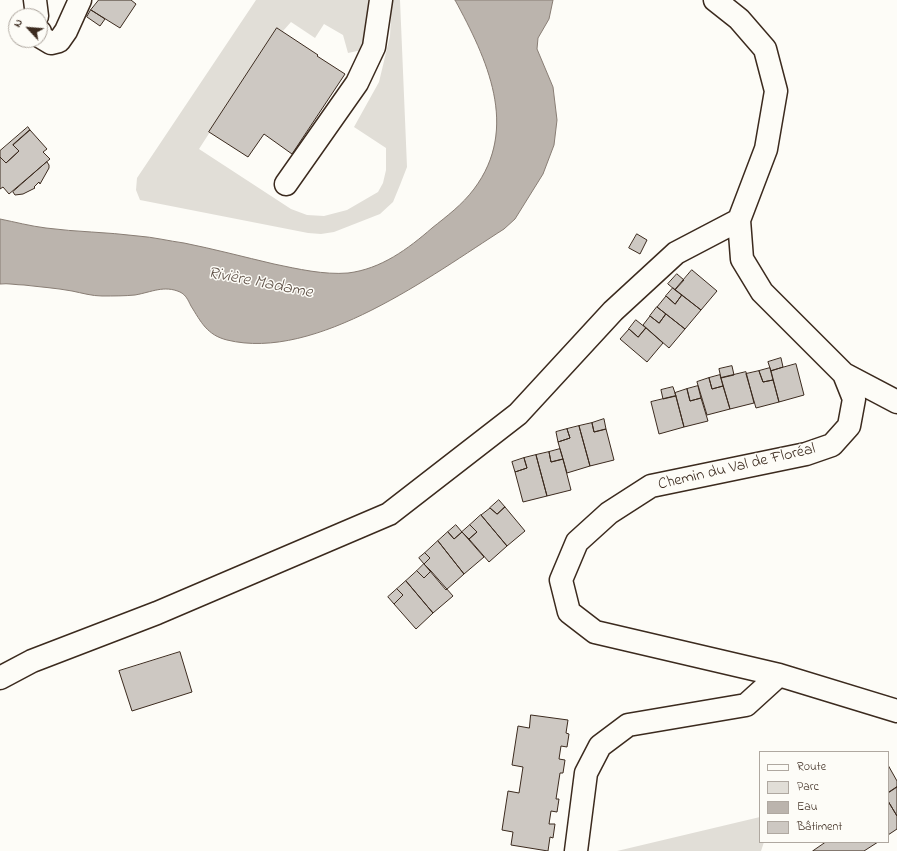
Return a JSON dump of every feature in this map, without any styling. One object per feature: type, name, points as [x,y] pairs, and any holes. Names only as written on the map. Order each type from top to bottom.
[{"type":"street","points":[[48,42],[51,44],[59,41],[66,31],[80,0]]},
{"type":"street","points":[[286,184],[357,83],[374,47],[381,0]]},
{"type":"street","name":"Chemin du Val de Floréal","points":[[715,0],[739,19],[765,49],[776,91],[766,148],[739,220],[742,259],[762,292],[844,374],[854,399],[850,426],[832,445],[806,454],[651,486],[609,513],[577,542],[561,580],[569,612],[595,632],[779,674],[897,711]]},
{"type":"street","points":[[0,678],[32,661],[157,613],[389,514],[518,414],[613,311],[676,253],[739,220]]},
{"type":"street","points":[[844,374],[897,402]]},
{"type":"street","points":[[576,851],[586,773],[600,746],[628,725],[746,705],[779,674]]},
{"type":"green space","points":[[256,0],[372,0],[371,20],[362,50],[348,53],[343,35],[324,24],[315,38],[291,22],[283,31],[277,28],[199,149],[291,209],[307,215],[324,216],[347,210],[378,192],[383,183],[386,170],[386,148],[354,127],[379,82],[390,36],[392,0],[400,0],[407,167],[393,202],[380,214],[334,232],[321,234],[308,233],[140,200],[136,190],[137,178]]},
{"type":"green space","points":[[759,817],[759,843],[764,843],[761,851],[617,851]]},
{"type":"water","name":"Rivière Madame","points":[[455,0],[553,0],[549,19],[538,38],[537,49],[553,87],[557,120],[554,145],[543,174],[515,219],[504,229],[443,269],[372,310],[335,327],[298,338],[262,343],[227,340],[214,335],[205,327],[185,296],[174,290],[163,289],[135,295],[102,296],[54,288],[0,284],[0,219],[46,228],[155,238],[195,245],[302,270],[320,272],[348,273],[360,271],[383,263],[393,257],[423,236],[454,210],[469,195],[488,166],[495,142],[497,118],[494,94],[478,46]]},
{"type":"building","points":[[99,0],[131,0],[136,4],[120,28],[91,10]]},
{"type":"building","points":[[91,10],[105,19],[100,26],[87,17]]},
{"type":"building","points":[[277,28],[345,74],[292,154],[264,134],[248,157],[209,132]]},
{"type":"building","points":[[28,127],[30,130],[13,145],[19,151],[6,163],[0,157],[0,151]]},
{"type":"building","points":[[30,130],[47,149],[43,152],[50,159],[9,194],[3,187],[0,189],[0,157],[6,163],[19,151],[13,145]]},
{"type":"building","points":[[47,162],[49,168],[40,184],[39,182],[34,187],[35,188],[23,194],[15,195],[13,192]]},
{"type":"building","points":[[637,234],[647,240],[640,254],[629,248]]},
{"type":"building","points":[[692,270],[717,291],[701,310],[675,290]]},
{"type":"building","points":[[677,274],[684,280],[675,290],[668,284]]},
{"type":"building","points":[[673,288],[682,295],[675,304],[666,296]]},
{"type":"building","points":[[682,295],[701,310],[685,329],[657,307],[666,296],[675,304]]},
{"type":"building","points":[[657,307],[666,314],[659,323],[650,316]]},
{"type":"building","points":[[666,314],[685,329],[669,348],[643,325],[650,316],[659,323]]},
{"type":"building","points":[[636,320],[646,328],[638,337],[629,329]]},
{"type":"building","points":[[646,328],[663,343],[647,362],[620,339],[629,329],[638,337]]},
{"type":"building","points":[[781,358],[783,367],[771,371],[768,362]]},
{"type":"building","points":[[796,364],[804,395],[779,402],[771,371]]},
{"type":"building","points":[[732,366],[734,375],[721,378],[719,369]]},
{"type":"building","points":[[770,368],[773,380],[763,382],[759,371]]},
{"type":"building","points":[[759,371],[763,382],[773,380],[779,402],[756,408],[746,374]]},
{"type":"building","points":[[746,372],[754,403],[730,409],[721,378]]},
{"type":"building","points":[[720,375],[723,386],[712,389],[709,378]]},
{"type":"building","points":[[709,378],[712,389],[723,386],[730,409],[707,415],[697,382]]},
{"type":"building","points":[[698,386],[701,398],[690,401],[687,389]]},
{"type":"building","points":[[673,387],[676,396],[663,399],[661,390]]},
{"type":"building","points":[[687,389],[690,401],[701,398],[708,421],[684,427],[675,393]]},
{"type":"building","points":[[676,396],[684,427],[659,434],[651,402]]},
{"type":"building","points":[[604,419],[606,429],[594,432],[592,423]]},
{"type":"building","points":[[592,423],[594,432],[606,429],[614,460],[590,466],[579,426]]},
{"type":"building","points":[[579,426],[590,466],[567,473],[558,442],[570,438],[567,429]]},
{"type":"building","points":[[567,429],[570,438],[558,442],[556,432]]},
{"type":"building","points":[[560,449],[563,459],[551,462],[549,452]]},
{"type":"building","points":[[549,452],[551,462],[563,459],[571,490],[547,496],[536,455]]},
{"type":"building","points":[[536,455],[547,496],[523,502],[515,472],[527,468],[524,458]]},
{"type":"building","points":[[524,458],[527,468],[515,472],[512,462]]},
{"type":"building","points":[[499,500],[505,507],[497,514],[490,508]]},
{"type":"building","points":[[505,507],[525,531],[507,546],[481,515],[490,508],[497,514]]},
{"type":"building","points":[[481,515],[507,546],[489,562],[469,539],[477,532],[470,525]]},
{"type":"building","points":[[456,525],[462,532],[454,539],[448,532]]},
{"type":"building","points":[[470,525],[477,532],[469,539],[462,532]]},
{"type":"building","points":[[448,532],[454,539],[462,532],[484,557],[464,574],[438,541]]},
{"type":"building","points":[[438,541],[464,574],[446,590],[424,564],[430,558],[425,553]]},
{"type":"building","points":[[425,553],[430,558],[424,564],[419,558]]},
{"type":"building","points":[[424,564],[431,571],[424,578],[417,571]]},
{"type":"building","points":[[417,571],[424,578],[431,571],[453,596],[433,613],[406,581]]},
{"type":"building","points":[[406,581],[433,613],[416,629],[394,604],[403,595],[397,589]]},
{"type":"building","points":[[397,589],[403,595],[394,604],[388,597]]},
{"type":"building","points":[[180,652],[192,692],[132,711],[119,671]]},
{"type":"building","points":[[531,715],[568,720],[566,733],[569,734],[567,747],[561,746],[559,759],[565,760],[563,773],[560,773],[556,799],[559,799],[557,812],[551,811],[549,824],[555,824],[553,838],[550,837],[548,851],[511,845],[513,832],[502,830],[508,791],[519,793],[523,767],[512,765],[518,726],[529,728]]},
{"type":"building","points":[[889,767],[897,781],[897,787],[889,792]]},
{"type":"building","points":[[897,787],[897,816],[889,803],[889,792]]},
{"type":"building","points":[[889,803],[897,816],[897,829],[889,834]]},
{"type":"building","points":[[825,843],[876,843],[864,851],[813,851]]}]
